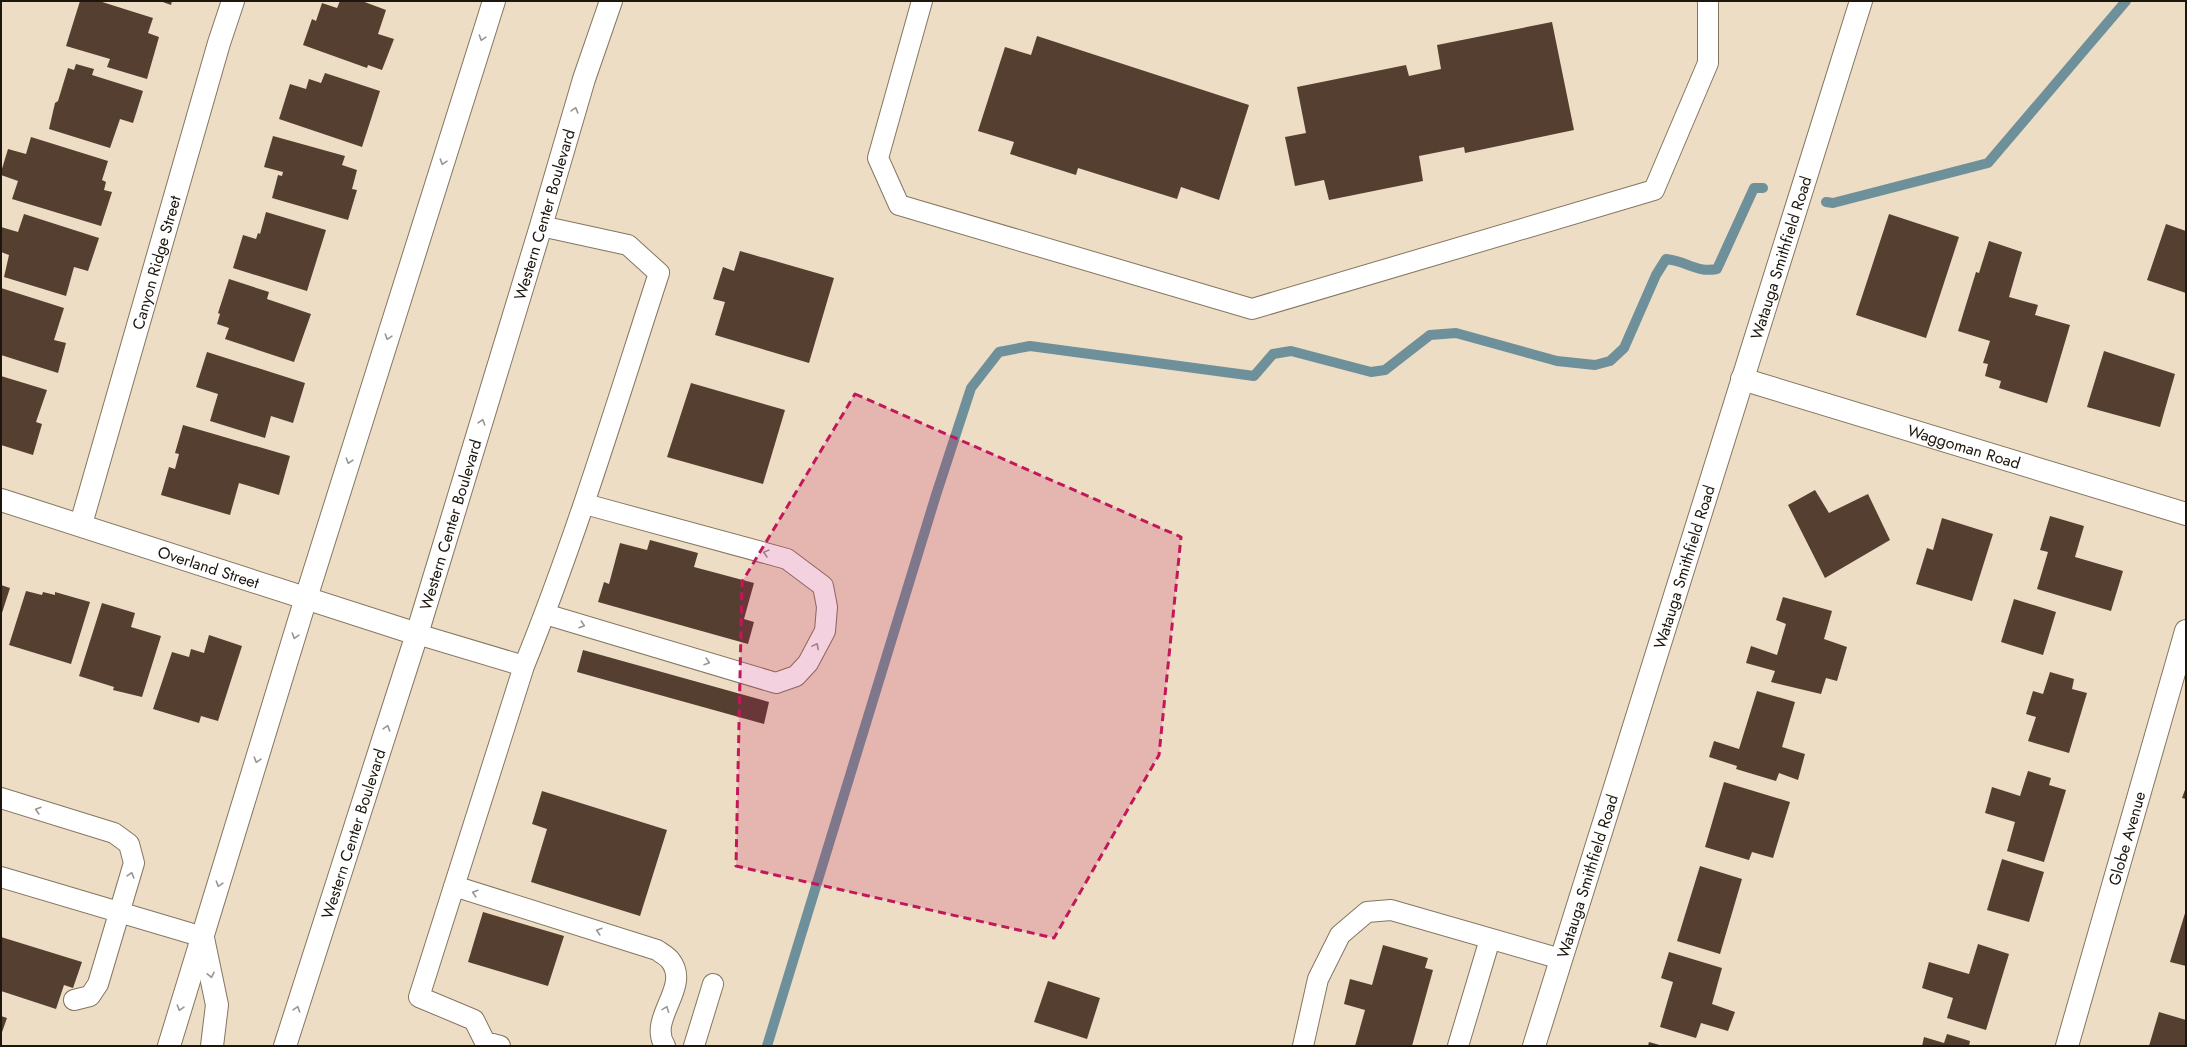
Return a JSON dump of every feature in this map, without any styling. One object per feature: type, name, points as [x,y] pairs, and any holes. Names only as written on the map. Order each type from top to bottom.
[{"type":"street","name":"Canyon Ridge Street","points":[[81,524],[219,43],[233,1]]},
{"type":"street","points":[[169,1046],[306,598],[494,1]]},
{"type":"street","name":"Western Center Boulevard","points":[[285,1046],[417,634],[584,79],[611,1]]},
{"type":"street","name":"Watauga Smithfield Road","points":[[1833,88],[1850,1]]},
{"type":"street","name":"Watauga Smithfield Road","points":[[1534,1046],[1861,1]]},
{"type":"street","name":"Waggoman Road","points":[[1742,379],[2186,514]]},
{"type":"street","name":"Overland Street","points":[[1,500],[81,524],[417,634]]},
{"type":"street","name":"Globe Avenue","points":[[2067,1046],[2186,631]]},
{"type":"street","points":[[203,937],[218,1005],[212,1046]]},
{"type":"lane","points":[[922,1],[878,158],[899,205],[1252,309],[1654,190],[1708,63],[1708,1]]},
{"type":"lane","points":[[500,1046],[485,1042],[474,1020],[419,997],[524,666],[545,614],[585,504],[659,273],[628,245],[541,226]]},
{"type":"lane","points":[[545,614],[776,683],[796,676],[808,662],[825,631],[827,606],[823,586],[787,559],[585,504]]},
{"type":"lane","points":[[417,634],[524,666]]},
{"type":"lane","points":[[1,798],[114,833],[128,844],[134,863],[98,984],[90,996],[74,1000]]},
{"type":"lane","points":[[1,878],[203,937]]},
{"type":"lane","points":[[454,886],[657,950],[670,960],[676,974],[674,988],[660,1025],[661,1040],[665,1046]]},
{"type":"lane","points":[[1303,1046],[1318,980],[1340,935],[1367,912],[1391,910],[1561,959]]},
{"type":"lane","points":[[1458,1046],[1490,939]]},
{"type":"lane","points":[[694,1046],[713,984]]},
{"type":"highlighted area","points":[[855,394],[1181,537],[1159,755],[1054,938],[736,866],[742,582]]},
{"type":"building","points":[[80,1],[99,1],[153,18],[148,33],[159,37],[147,79],[107,67],[110,59],[66,46]]},
{"type":"building","points":[[160,1],[172,1],[171,5]]},
{"type":"building","points":[[340,1],[362,1],[386,10],[378,34],[394,39],[382,70],[368,65],[367,68],[303,45],[312,19],[316,21],[322,3],[337,8]]},
{"type":"building","points":[[1552,22],[1574,130],[1465,153],[1464,147],[1419,156],[1423,181],[1329,200],[1324,180],[1295,186],[1285,137],[1306,133],[1297,87],[1406,65],[1409,76],[1441,69],[1437,45]]},
{"type":"building","points":[[1037,36],[1249,105],[1219,200],[1181,187],[1177,199],[1078,168],[1076,175],[1010,154],[1014,142],[978,131],[1005,47],[1031,55]]},
{"type":"building","points":[[76,64],[94,69],[92,75],[143,91],[133,123],[120,119],[110,148],[49,129],[55,103],[58,101],[68,68],[74,70]]},
{"type":"building","points":[[325,73],[380,91],[362,147],[279,119],[290,84],[306,89],[309,79],[321,83]]},
{"type":"building","points":[[273,136],[345,156],[342,165],[357,170],[352,189],[357,190],[348,220],[272,198],[278,175],[282,176],[283,172],[264,167]]},
{"type":"building","points":[[31,137],[108,161],[102,180],[106,182],[104,190],[112,192],[101,226],[12,199],[18,181],[1,175],[8,149],[26,154]]},
{"type":"building","points":[[266,212],[326,230],[307,291],[233,268],[243,235],[256,239],[258,233],[260,234]]},
{"type":"building","points":[[24,214],[99,238],[88,271],[74,267],[66,296],[4,277],[9,255],[1,252],[1,227],[18,232]]},
{"type":"building","points":[[1889,214],[1959,237],[1926,338],[1856,315]]},
{"type":"building","points":[[2166,224],[2186,231],[2186,293],[2147,280]]},
{"type":"building","points":[[1989,241],[2022,252],[2009,297],[2038,305],[2035,315],[2070,325],[2047,403],[1999,388],[2001,381],[1985,376],[1988,364],[1983,363],[1990,341],[1958,331],[1976,272],[1979,273]]},
{"type":"building","points":[[740,251],[834,278],[809,363],[715,335],[725,302],[713,299],[723,267],[734,271]]},
{"type":"building","points":[[229,279],[269,292],[267,299],[311,314],[294,362],[225,339],[229,328],[217,324],[220,314],[218,313]]},
{"type":"building","points":[[1,288],[64,308],[54,340],[66,343],[58,373],[1,355]]},
{"type":"building","points":[[2104,351],[2175,374],[2160,427],[2087,407]]},
{"type":"building","points":[[207,352],[305,383],[293,423],[271,416],[265,438],[210,421],[218,394],[196,387]]},
{"type":"building","points":[[1,376],[47,390],[36,422],[42,424],[33,455],[1,445]]},
{"type":"building","points":[[691,383],[785,410],[763,484],[667,457]]},
{"type":"building","points":[[183,425],[290,456],[279,495],[239,483],[230,515],[161,495],[169,467],[175,469],[179,454],[175,453]]},
{"type":"building","points":[[1815,490],[1829,513],[1868,494],[1890,540],[1825,578],[1788,505]]},
{"type":"building","points":[[2050,516],[2084,526],[2075,557],[2123,571],[2111,611],[2037,589],[2048,552],[2040,550]]},
{"type":"building","points":[[1942,518],[1993,534],[1972,601],[1916,584],[1927,548],[1933,550]]},
{"type":"building","points":[[650,540],[698,553],[694,567],[754,583],[744,619],[754,622],[748,644],[598,602],[604,582],[609,584],[620,543],[647,550]]},
{"type":"building","points":[[1,585],[10,588],[1,616]]},
{"type":"building","points":[[26,591],[42,595],[43,592],[55,595],[55,592],[90,602],[71,664],[9,645]]},
{"type":"building","points":[[1783,597],[1832,611],[1824,639],[1847,647],[1837,681],[1826,678],[1821,694],[1771,682],[1775,671],[1746,663],[1751,646],[1777,655],[1786,624],[1776,620]]},
{"type":"building","points":[[2014,599],[2056,612],[2043,655],[2001,642]]},
{"type":"building","points":[[102,603],[135,613],[131,627],[161,636],[142,697],[113,690],[114,687],[79,676]]},
{"type":"building","points":[[209,635],[242,646],[218,721],[201,716],[199,723],[153,709],[172,652],[189,657],[191,649],[204,653]]},
{"type":"building","points":[[583,650],[769,702],[764,724],[577,672]]},
{"type":"building","points":[[2050,672],[2074,679],[2072,689],[2087,693],[2069,753],[2028,741],[2036,717],[2026,714],[2033,691],[2043,694]]},
{"type":"building","points":[[1757,691],[1795,702],[1782,747],[1805,754],[1798,780],[1779,773],[1776,781],[1736,769],[1737,766],[1709,757],[1714,741],[1739,749]]},
{"type":"building","points":[[2028,771],[2051,778],[2049,785],[2066,790],[2044,862],[2007,851],[2015,822],[1985,813],[1992,787],[2020,796]]},
{"type":"building","points":[[1724,782],[1790,802],[1773,858],[1752,852],[1749,860],[1705,847]]},
{"type":"building","points":[[2186,787],[2186,799],[2182,798]]},
{"type":"building","points":[[542,791],[667,830],[640,916],[531,882],[547,829],[532,824]]},
{"type":"building","points":[[2002,859],[2044,872],[2029,922],[1987,910]]},
{"type":"building","points":[[1700,866],[1742,879],[1720,954],[1677,941]]},
{"type":"building","points":[[2186,910],[2186,966],[2170,962]]},
{"type":"building","points":[[483,912],[564,936],[548,986],[468,962]]},
{"type":"building","points":[[1,937],[82,962],[73,988],[64,985],[56,1009],[1,991]]},
{"type":"building","points":[[1978,944],[2009,954],[1986,1030],[1947,1018],[1953,998],[1922,988],[1929,962],[1969,974]]},
{"type":"building","points":[[1383,945],[1428,958],[1425,968],[1433,970],[1412,1046],[1355,1046],[1365,1010],[1344,1004],[1350,979],[1372,985]]},
{"type":"building","points":[[1669,952],[1722,968],[1712,1004],[1735,1012],[1728,1031],[1701,1023],[1696,1038],[1660,1027],[1673,982],[1661,978]]},
{"type":"building","points":[[1048,981],[1100,998],[1087,1039],[1034,1022]]},
{"type":"building","points":[[2159,1012],[2186,1020],[2186,1046],[2149,1046]]},
{"type":"building","points":[[1,1016],[7,1018],[1,1035]]},
{"type":"building","points":[[1947,1034],[1970,1041],[1969,1046],[1922,1046],[1924,1037],[1944,1043]]},
{"type":"building","points":[[1649,1042],[1663,1046],[1648,1046]]},
{"type":"waterway","points":[[1826,202],[1833,203],[1988,163],[2126,1]]},
{"type":"waterway","points":[[767,1046],[936,495],[971,388],[999,352],[1030,346],[1254,376],[1273,354],[1291,351],[1371,372],[1385,370],[1430,335],[1456,333],[1557,361],[1595,365],[1610,361],[1624,348],[1656,275],[1666,259],[1697,268],[1710,270],[1717,269],[1754,188],[1763,188]]}]
